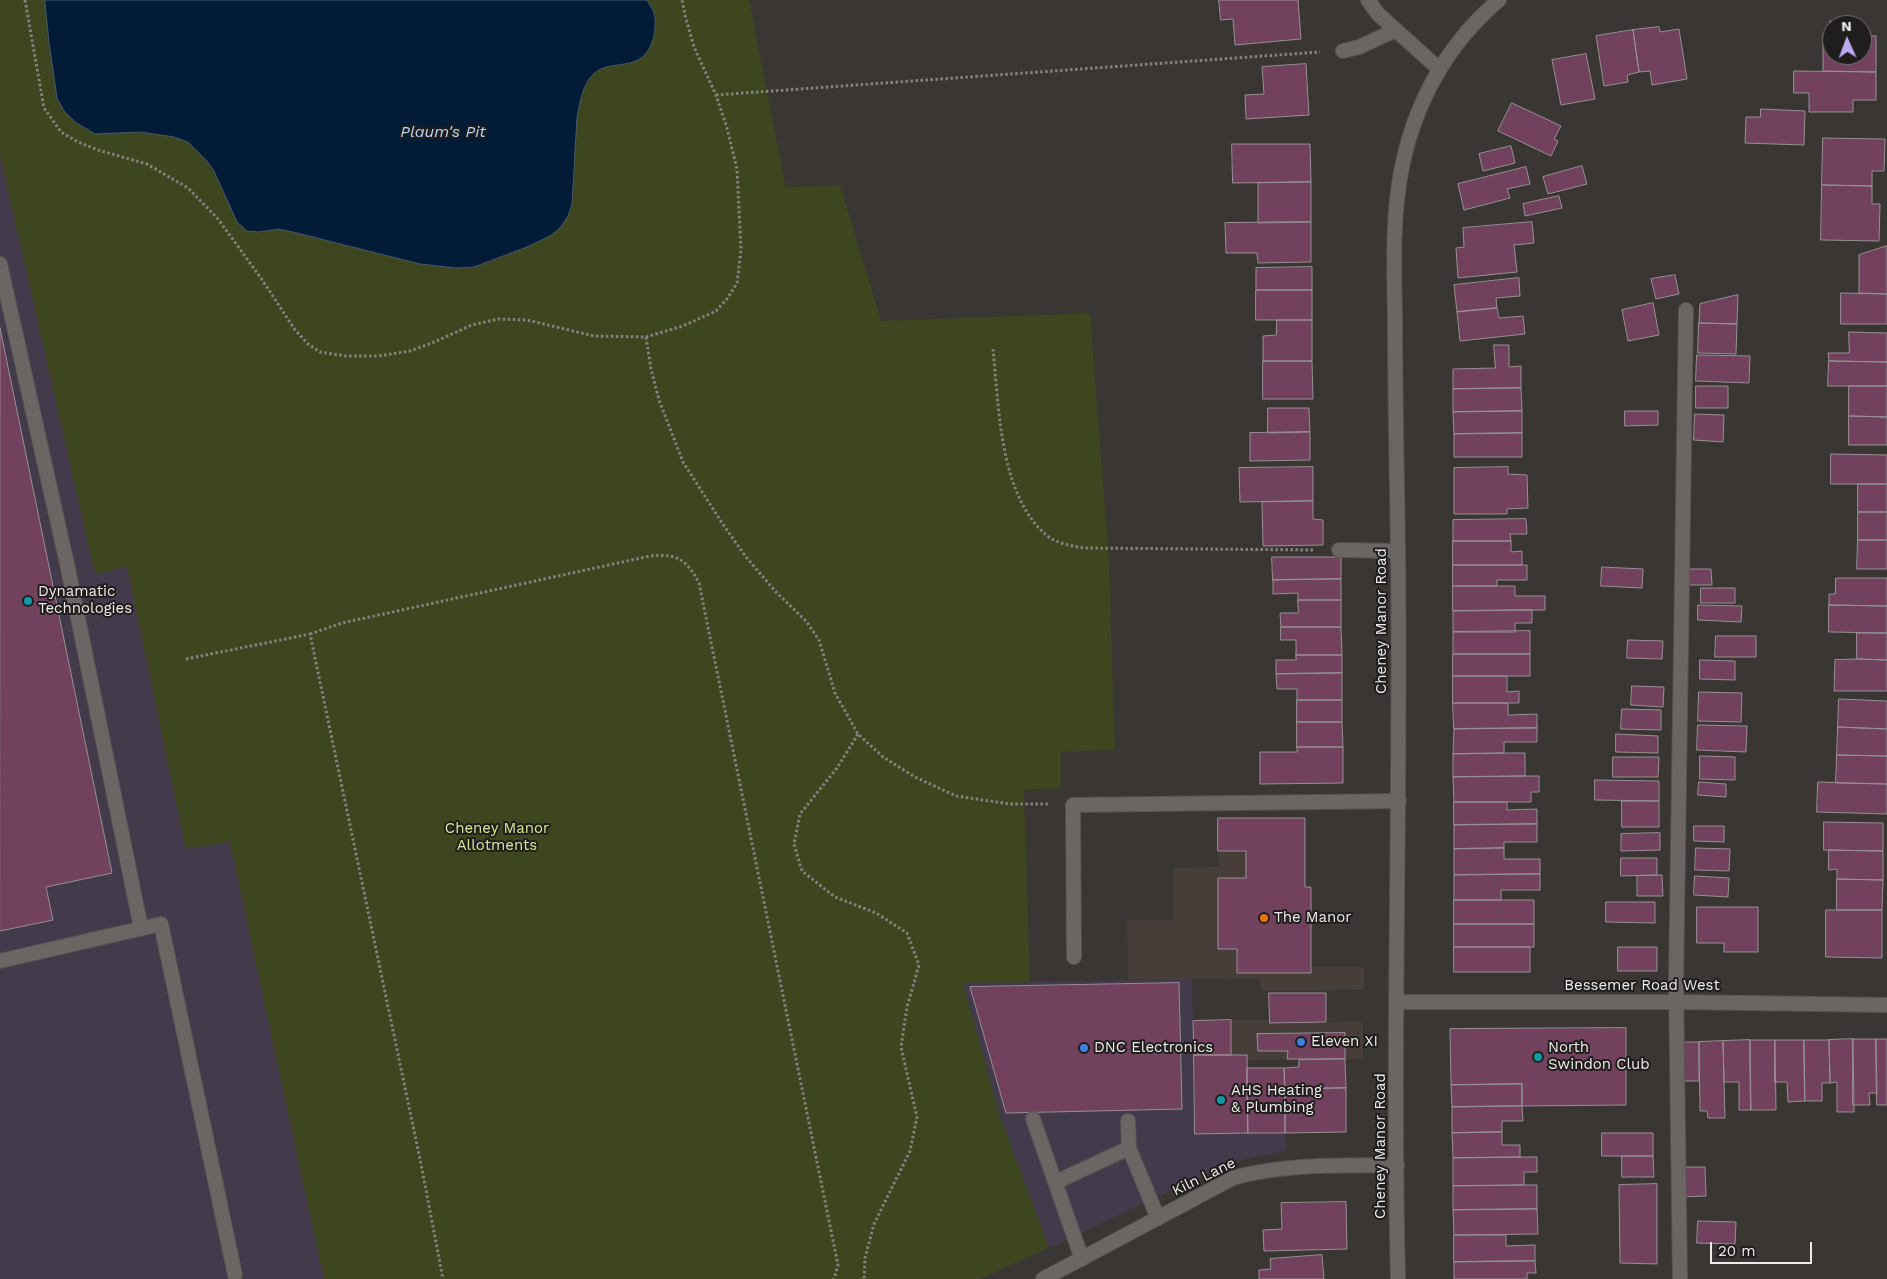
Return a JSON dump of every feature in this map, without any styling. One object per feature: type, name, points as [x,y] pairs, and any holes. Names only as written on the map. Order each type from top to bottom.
[{"type":"main road","points":[[1368,0],[1378,14],[1439,69]]},
{"type":"main road","name":"Cheney Manor Road","points":[[1398,1279],[1398,550],[1394,282],[1396,206],[1402,163],[1426,93],[1439,69],[1462,36],[1499,0]]},
{"type":"main road","points":[[1343,51],[1359,47],[1396,30]]},
{"type":"main road","points":[[0,264],[68,564],[141,928]]},
{"type":"main road","points":[[1680,1279],[1677,1002],[1686,310]]},
{"type":"main road","points":[[1339,550],[1398,550]]},
{"type":"main road","points":[[1074,957],[1073,805],[1398,801]]},
{"type":"main road","points":[[0,961],[161,924],[236,1275]]},
{"type":"main road","name":"Bessemer Road West","points":[[1397,1002],[1677,1002],[1887,1005]]},
{"type":"main road","points":[[1033,1119],[1082,1259]]},
{"type":"main road","points":[[1128,1121],[1129,1148],[1158,1218]]},
{"type":"main road","points":[[1056,1182],[1129,1148]]},
{"type":"main road","name":"Kiln Lane","points":[[1043,1279],[1233,1178],[1258,1171],[1295,1168],[1397,1165]]},
{"type":"path","points":[[25,0],[44,108],[61,132],[78,142],[98,150],[147,164],[188,188],[218,219],[263,281],[295,330],[308,344],[320,352],[346,356],[378,356],[410,351],[472,325],[498,319],[527,320],[594,336],[646,337],[683,326],[716,311],[727,299],[737,283],[741,250],[737,169],[728,128],[716,95],[694,47],[682,0]]},
{"type":"path","points":[[716,95],[1343,51]]},
{"type":"path","points":[[646,337],[651,369],[659,400],[683,462],[746,557],[776,592],[806,621],[819,640],[835,693],[858,734],[883,757],[915,777],[956,796],[1010,804],[1073,805]]},
{"type":"path","points":[[993,349],[1009,471],[1015,491],[1028,514],[1047,536],[1065,544],[1085,548],[1339,550]]},
{"type":"path","points":[[186,659],[310,634],[342,623],[650,556],[663,554],[675,556],[690,566],[699,583],[838,1265],[834,1279]]},
{"type":"path","points":[[310,634],[421,1164],[443,1279]]},
{"type":"path","points":[[858,734],[837,768],[800,814],[794,844],[802,871],[835,897],[876,913],[907,933],[919,965],[907,1007],[901,1047],[917,1117],[910,1151],[874,1224],[865,1258],[864,1279]]},
{"type":"shaded area","points":[[0,154],[95,573],[127,567],[186,849],[230,842],[324,1279],[0,1279]]},
{"type":"shaded area","points":[[1218,818],[1305,818],[1305,887],[1311,967],[1364,967],[1364,990],[1262,991],[1260,978],[1128,980],[1127,920],[1173,920],[1174,868],[1219,867]]},
{"type":"shaded area","points":[[1192,979],[1194,1055],[1247,1055],[1247,1068],[1284,1068],[1286,1151],[1246,1159],[1219,1168],[1049,1248],[1000,1116],[963,983]]},
{"type":"shaded area","points":[[1231,1020],[1270,1020],[1270,1023],[1363,1022],[1363,1059],[1247,1060],[1247,1055],[1231,1055]]},
{"type":"green space","name":"Cheney Manor Allotments","points":[[0,0],[45,0],[57,98],[75,122],[95,134],[140,132],[174,137],[188,142],[207,161],[225,194],[259,232],[279,229],[427,265],[465,268],[479,266],[529,247],[552,234],[564,221],[573,200],[576,116],[583,90],[589,79],[600,69],[629,64],[648,50],[652,42],[655,26],[654,17],[647,0],[749,0],[786,187],[840,185],[881,321],[1090,313],[1109,559],[1115,750],[1061,752],[1061,788],[1024,790],[1030,982],[963,983],[1000,1116],[1049,1248],[980,1279],[324,1279],[230,842],[186,849],[127,567],[95,574],[0,154]]},
{"type":"water","name":"Plaum's Pit","points":[[45,0],[647,0],[654,13],[655,27],[652,42],[645,55],[627,64],[610,66],[599,70],[594,73],[585,87],[577,118],[572,204],[568,216],[560,228],[550,236],[527,247],[474,267],[456,268],[420,264],[279,229],[259,232],[247,231],[237,222],[214,171],[188,142],[174,137],[140,132],[95,134],[75,122],[64,111],[57,98]]},
{"type":"building","points":[[1219,0],[1298,0],[1301,39],[1235,45],[1233,19],[1221,20]]},
{"type":"building","points":[[1659,27],[1660,32],[1679,29],[1687,79],[1652,85],[1650,71],[1639,72],[1633,30]]},
{"type":"building","points":[[1633,30],[1639,72],[1627,75],[1628,82],[1604,86],[1596,36]]},
{"type":"building","points":[[1872,36],[1876,36],[1876,72],[1823,71],[1823,65],[1872,65]]},
{"type":"building","points":[[1586,54],[1595,99],[1561,105],[1552,60]]},
{"type":"building","points":[[1306,64],[1309,115],[1246,119],[1245,95],[1264,94],[1262,67]]},
{"type":"building","points":[[1794,71],[1876,72],[1876,100],[1853,100],[1853,112],[1809,112],[1809,93],[1794,93]]},
{"type":"building","points":[[1512,103],[1561,126],[1554,139],[1558,141],[1551,156],[1498,131]]},
{"type":"building","points":[[1761,109],[1805,111],[1804,145],[1745,143],[1746,117],[1760,117]]},
{"type":"building","points":[[1823,138],[1885,139],[1884,171],[1872,171],[1872,186],[1822,185]]},
{"type":"building","points":[[1232,144],[1310,144],[1311,182],[1233,183]]},
{"type":"building","points":[[1511,146],[1515,163],[1483,171],[1479,154]]},
{"type":"building","points":[[1582,166],[1587,184],[1548,194],[1543,177]]},
{"type":"building","points":[[1526,167],[1530,184],[1507,189],[1510,198],[1464,210],[1458,184]]},
{"type":"building","points":[[1311,182],[1311,222],[1258,223],[1258,183]]},
{"type":"building","points":[[1822,185],[1872,186],[1872,204],[1880,204],[1879,241],[1821,240]]},
{"type":"building","points":[[1559,196],[1562,208],[1525,216],[1523,204]]},
{"type":"building","points":[[1311,222],[1311,262],[1258,263],[1257,253],[1226,253],[1225,223]]},
{"type":"building","points":[[1532,222],[1534,243],[1514,245],[1517,272],[1458,278],[1456,248],[1464,247],[1463,228]]},
{"type":"building","points":[[1887,246],[1887,294],[1859,293],[1859,255]]},
{"type":"building","points":[[1312,267],[1312,290],[1256,290],[1256,268]]},
{"type":"building","points":[[1675,275],[1679,294],[1656,299],[1651,279]]},
{"type":"building","points":[[1519,278],[1520,296],[1496,298],[1497,308],[1457,312],[1454,285]]},
{"type":"building","points":[[1256,290],[1312,290],[1312,320],[1256,320]]},
{"type":"building","points":[[1841,293],[1887,294],[1887,324],[1841,324]]},
{"type":"building","points":[[1738,295],[1737,324],[1699,323],[1700,304]]},
{"type":"building","points":[[1653,303],[1659,335],[1628,341],[1622,310]]},
{"type":"building","points":[[1497,308],[1499,318],[1523,316],[1525,334],[1460,341],[1457,312]]},
{"type":"building","points":[[1277,320],[1312,320],[1312,361],[1263,361],[1263,336],[1276,335]]},
{"type":"building","points":[[1699,323],[1737,324],[1736,354],[1698,353]]},
{"type":"building","name":"Dynamatic Technologies","points":[[0,328],[112,873],[46,887],[53,920],[0,931]]},
{"type":"building","points":[[1849,332],[1887,333],[1887,362],[1829,361],[1828,353],[1849,353]]},
{"type":"building","points":[[1494,345],[1509,345],[1509,367],[1521,366],[1521,388],[1453,389],[1453,369],[1495,368]]},
{"type":"building","points":[[1697,355],[1750,356],[1749,383],[1696,381]]},
{"type":"building","points":[[1263,361],[1312,361],[1313,399],[1263,399]]},
{"type":"building","points":[[1829,361],[1887,362],[1887,386],[1828,386]]},
{"type":"building","points":[[1696,386],[1728,386],[1728,408],[1696,408]]},
{"type":"building","points":[[1849,386],[1887,386],[1887,417],[1849,416]]},
{"type":"building","points":[[1521,388],[1522,411],[1453,412],[1453,389]]},
{"type":"building","points":[[1268,408],[1309,408],[1310,432],[1268,433]]},
{"type":"building","points":[[1522,411],[1522,433],[1454,434],[1453,412]]},
{"type":"building","points":[[1625,411],[1658,411],[1658,425],[1625,426]]},
{"type":"building","points":[[1695,414],[1724,415],[1723,442],[1694,440]]},
{"type":"building","points":[[1849,416],[1887,417],[1887,445],[1849,445]]},
{"type":"building","points":[[1310,432],[1310,460],[1250,461],[1250,433]]},
{"type":"building","points":[[1522,433],[1522,457],[1454,457],[1454,434]]},
{"type":"building","points":[[1831,454],[1887,455],[1887,484],[1831,484]]},
{"type":"building","points":[[1313,467],[1313,501],[1240,502],[1239,468]]},
{"type":"building","points":[[1508,467],[1508,474],[1527,475],[1528,508],[1507,509],[1507,514],[1454,514],[1454,468]]},
{"type":"building","points":[[1858,484],[1887,484],[1887,512],[1858,512]]},
{"type":"building","points":[[1313,501],[1313,519],[1323,520],[1323,545],[1263,546],[1262,502]]},
{"type":"building","points":[[1858,512],[1887,512],[1887,540],[1858,540]]},
{"type":"building","points":[[1526,519],[1527,534],[1510,534],[1511,541],[1453,541],[1453,520]]},
{"type":"building","points":[[1858,540],[1887,540],[1887,569],[1857,569]]},
{"type":"building","points":[[1453,541],[1511,541],[1511,552],[1522,551],[1522,565],[1453,565]]},
{"type":"building","points":[[1272,557],[1341,557],[1341,579],[1273,580]]},
{"type":"building","points":[[1453,565],[1527,565],[1527,580],[1497,580],[1497,586],[1453,586]]},
{"type":"building","points":[[1602,567],[1643,569],[1642,588],[1601,586]]},
{"type":"building","points":[[1690,569],[1711,569],[1712,585],[1690,585]]},
{"type":"building","points":[[1836,578],[1887,578],[1887,606],[1829,605],[1829,594],[1835,594]]},
{"type":"building","points":[[1341,579],[1341,600],[1298,600],[1298,593],[1273,594],[1273,580]]},
{"type":"building","points":[[1453,586],[1515,586],[1515,596],[1545,596],[1545,610],[1453,611]]},
{"type":"building","points":[[1701,588],[1735,588],[1735,603],[1701,603]]},
{"type":"building","points":[[1298,600],[1341,600],[1341,627],[1281,627],[1280,613],[1298,613]]},
{"type":"building","points":[[1698,605],[1742,606],[1741,622],[1698,620]]},
{"type":"building","points":[[1829,605],[1887,606],[1887,633],[1829,632]]},
{"type":"building","points":[[1532,610],[1532,623],[1515,623],[1515,632],[1453,632],[1453,611]]},
{"type":"building","points":[[1281,627],[1341,627],[1342,655],[1296,655],[1296,640],[1281,640]]},
{"type":"building","points":[[1530,631],[1530,654],[1453,654],[1453,632]]},
{"type":"building","points":[[1857,633],[1887,633],[1887,660],[1857,659]]},
{"type":"building","points":[[1716,636],[1756,636],[1756,657],[1715,657]]},
{"type":"building","points":[[1628,640],[1663,641],[1662,659],[1627,658]]},
{"type":"building","points":[[1453,654],[1530,654],[1530,676],[1453,676]]},
{"type":"building","points":[[1296,655],[1342,655],[1342,673],[1276,674],[1276,660],[1296,660]]},
{"type":"building","points":[[1700,660],[1735,661],[1735,680],[1700,679]]},
{"type":"building","points":[[1835,660],[1887,660],[1887,691],[1834,691]]},
{"type":"building","points":[[1342,673],[1342,700],[1297,700],[1297,689],[1277,689],[1276,674]]},
{"type":"building","points":[[1453,676],[1507,676],[1507,692],[1519,691],[1519,703],[1453,703]]},
{"type":"building","points":[[1632,686],[1664,687],[1663,707],[1631,705]]},
{"type":"building","points":[[1699,692],[1742,693],[1741,722],[1698,721]]},
{"type":"building","points":[[1839,699],[1887,701],[1887,729],[1838,727]]},
{"type":"building","points":[[1297,700],[1342,700],[1342,722],[1297,722]]},
{"type":"building","points":[[1453,703],[1508,703],[1508,715],[1537,714],[1537,728],[1454,729]]},
{"type":"building","points":[[1622,709],[1661,710],[1661,730],[1621,729]]},
{"type":"building","points":[[1297,722],[1342,722],[1343,747],[1297,747]]},
{"type":"building","points":[[1698,725],[1747,726],[1746,752],[1697,750]]},
{"type":"building","points":[[1838,727],[1887,729],[1887,756],[1837,755]]},
{"type":"building","points":[[1537,728],[1537,742],[1504,742],[1504,753],[1453,754],[1454,729]]},
{"type":"building","points":[[1616,734],[1658,736],[1658,753],[1616,752]]},
{"type":"building","points":[[1297,747],[1343,747],[1343,783],[1260,784],[1260,752],[1297,752]]},
{"type":"building","points":[[1525,753],[1525,776],[1453,777],[1453,754]]},
{"type":"building","points":[[1837,755],[1887,756],[1887,784],[1836,783]]},
{"type":"building","points":[[1700,756],[1735,757],[1735,780],[1700,779]]},
{"type":"building","points":[[1613,757],[1659,757],[1658,777],[1613,777]]},
{"type":"building","points":[[1539,776],[1539,792],[1531,792],[1531,802],[1454,802],[1453,777]]},
{"type":"building","points":[[1595,780],[1659,781],[1659,801],[1595,800]]},
{"type":"building","points":[[1699,782],[1726,784],[1726,797],[1698,795]]},
{"type":"building","points":[[1818,782],[1887,784],[1887,814],[1817,812]]},
{"type":"building","points":[[1622,801],[1659,801],[1659,827],[1622,827]]},
{"type":"building","points":[[1454,802],[1507,802],[1507,810],[1537,809],[1537,824],[1454,825]]},
{"type":"building","name":"The Manor","points":[[1218,818],[1305,818],[1305,887],[1311,887],[1311,973],[1237,973],[1237,949],[1218,949],[1218,878],[1246,878],[1246,851],[1218,851]]},
{"type":"building","points":[[1824,822],[1883,823],[1883,851],[1824,850]]},
{"type":"building","points":[[1537,824],[1537,842],[1504,842],[1504,848],[1454,849],[1454,825]]},
{"type":"building","points":[[1694,826],[1724,826],[1724,842],[1694,841]]},
{"type":"building","points":[[1660,833],[1660,850],[1621,851],[1621,834]]},
{"type":"building","points":[[1504,848],[1504,859],[1540,859],[1540,874],[1454,875],[1454,849]]},
{"type":"building","points":[[1696,848],[1730,849],[1729,871],[1695,870]]},
{"type":"building","points":[[1829,850],[1883,851],[1883,880],[1837,879],[1837,869],[1829,870]]},
{"type":"building","points":[[1621,858],[1657,858],[1657,875],[1621,876]]},
{"type":"building","points":[[1540,874],[1540,890],[1501,890],[1501,900],[1454,900],[1454,875]]},
{"type":"building","points":[[1662,875],[1663,896],[1637,896],[1637,876]]},
{"type":"building","points":[[1695,876],[1729,878],[1728,897],[1694,895]]},
{"type":"building","points":[[1837,879],[1883,880],[1882,910],[1837,910]]},
{"type":"building","points":[[1454,900],[1534,900],[1534,924],[1454,924]]},
{"type":"building","points":[[1606,902],[1655,902],[1655,923],[1606,922]]},
{"type":"building","points":[[1697,907],[1758,907],[1758,952],[1724,952],[1724,943],[1697,943]]},
{"type":"building","points":[[1826,910],[1882,910],[1882,958],[1826,957]]},
{"type":"building","points":[[1454,924],[1534,924],[1534,947],[1454,947]]},
{"type":"building","points":[[1454,947],[1530,947],[1530,972],[1454,972]]},
{"type":"building","points":[[1618,947],[1657,947],[1657,971],[1618,971]]},
{"type":"building","name":"DNC Electronics","points":[[1179,983],[1182,1109],[1006,1113],[970,987]]},
{"type":"building","points":[[1269,993],[1326,993],[1326,1022],[1270,1023]]},
{"type":"building","points":[[1231,1020],[1231,1055],[1194,1055],[1193,1021]]},
{"type":"building","name":"North Swindon Club","points":[[1626,1028],[1626,1105],[1522,1106],[1522,1084],[1451,1085],[1450,1029]]},
{"type":"building","name":"Eleven XI","points":[[1345,1033],[1345,1059],[1287,1059],[1288,1051],[1258,1051],[1257,1034]]},
{"type":"building","points":[[1853,1039],[1854,1112],[1837,1112],[1837,1082],[1830,1083],[1829,1040]]},
{"type":"building","points":[[1853,1039],[1876,1039],[1877,1093],[1869,1093],[1870,1105],[1853,1105]]},
{"type":"building","points":[[1876,1039],[1887,1039],[1887,1105],[1877,1105]]},
{"type":"building","points":[[1750,1040],[1751,1110],[1739,1110],[1739,1082],[1724,1082],[1723,1041]]},
{"type":"building","points":[[1750,1040],[1775,1040],[1776,1110],[1751,1110]]},
{"type":"building","points":[[1775,1040],[1804,1040],[1805,1101],[1788,1102],[1787,1082],[1775,1082]]},
{"type":"building","points":[[1804,1040],[1829,1040],[1830,1083],[1822,1083],[1822,1101],[1805,1101]]},
{"type":"building","points":[[1723,1041],[1725,1118],[1708,1118],[1707,1111],[1700,1111],[1699,1042]]},
{"type":"building","points":[[1680,1042],[1699,1042],[1699,1081],[1680,1081]]},
{"type":"building","name":"AHS Heating & Plumbing","points":[[1194,1055],[1247,1055],[1248,1133],[1195,1134]]},
{"type":"building","points":[[1345,1059],[1346,1088],[1285,1089],[1284,1068],[1299,1067],[1299,1060]]},
{"type":"building","points":[[1247,1068],[1284,1068],[1285,1133],[1248,1133]]},
{"type":"building","points":[[1522,1084],[1522,1106],[1452,1107],[1451,1085]]},
{"type":"building","points":[[1346,1088],[1346,1132],[1285,1133],[1285,1089]]},
{"type":"building","points":[[1522,1106],[1523,1121],[1502,1121],[1502,1132],[1452,1133],[1452,1107]]},
{"type":"building","points":[[1502,1132],[1502,1145],[1520,1145],[1520,1157],[1453,1158],[1452,1133]]},
{"type":"building","points":[[1602,1133],[1653,1133],[1653,1156],[1602,1156]]},
{"type":"building","points":[[1622,1156],[1653,1156],[1654,1177],[1622,1177]]},
{"type":"building","points":[[1537,1157],[1537,1172],[1524,1172],[1524,1185],[1453,1186],[1453,1158]]},
{"type":"building","points":[[1681,1167],[1705,1167],[1706,1196],[1681,1197]]},
{"type":"building","points":[[1657,1184],[1657,1264],[1620,1263],[1619,1185]]},
{"type":"building","points":[[1537,1185],[1537,1209],[1453,1210],[1453,1186]]},
{"type":"building","points":[[1346,1202],[1347,1249],[1264,1251],[1263,1230],[1282,1229],[1281,1203]]},
{"type":"building","points":[[1537,1209],[1538,1234],[1454,1235],[1453,1210]]},
{"type":"building","points":[[1698,1221],[1736,1222],[1735,1244],[1697,1243]]},
{"type":"building","points":[[1454,1235],[1506,1235],[1506,1246],[1535,1245],[1535,1261],[1454,1262]]},
{"type":"building","points":[[1322,1255],[1324,1279],[1259,1279],[1259,1270],[1271,1269],[1270,1259]]},
{"type":"building","points":[[1535,1261],[1536,1273],[1527,1273],[1527,1279],[1454,1279],[1454,1262]]},
{"type":"place","name":"Dynamatic Technologies","points":[[28,601]]},
{"type":"place","name":"The Manor","points":[[1264,918]]},
{"type":"place","name":"Eleven XI","points":[[1301,1042]]},
{"type":"place","name":"DNC Electronics","points":[[1084,1048]]},
{"type":"place","name":"North Swindon Club","points":[[1538,1057]]},
{"type":"place","name":"AHS Heating & Plumbing","points":[[1221,1100]]}]
